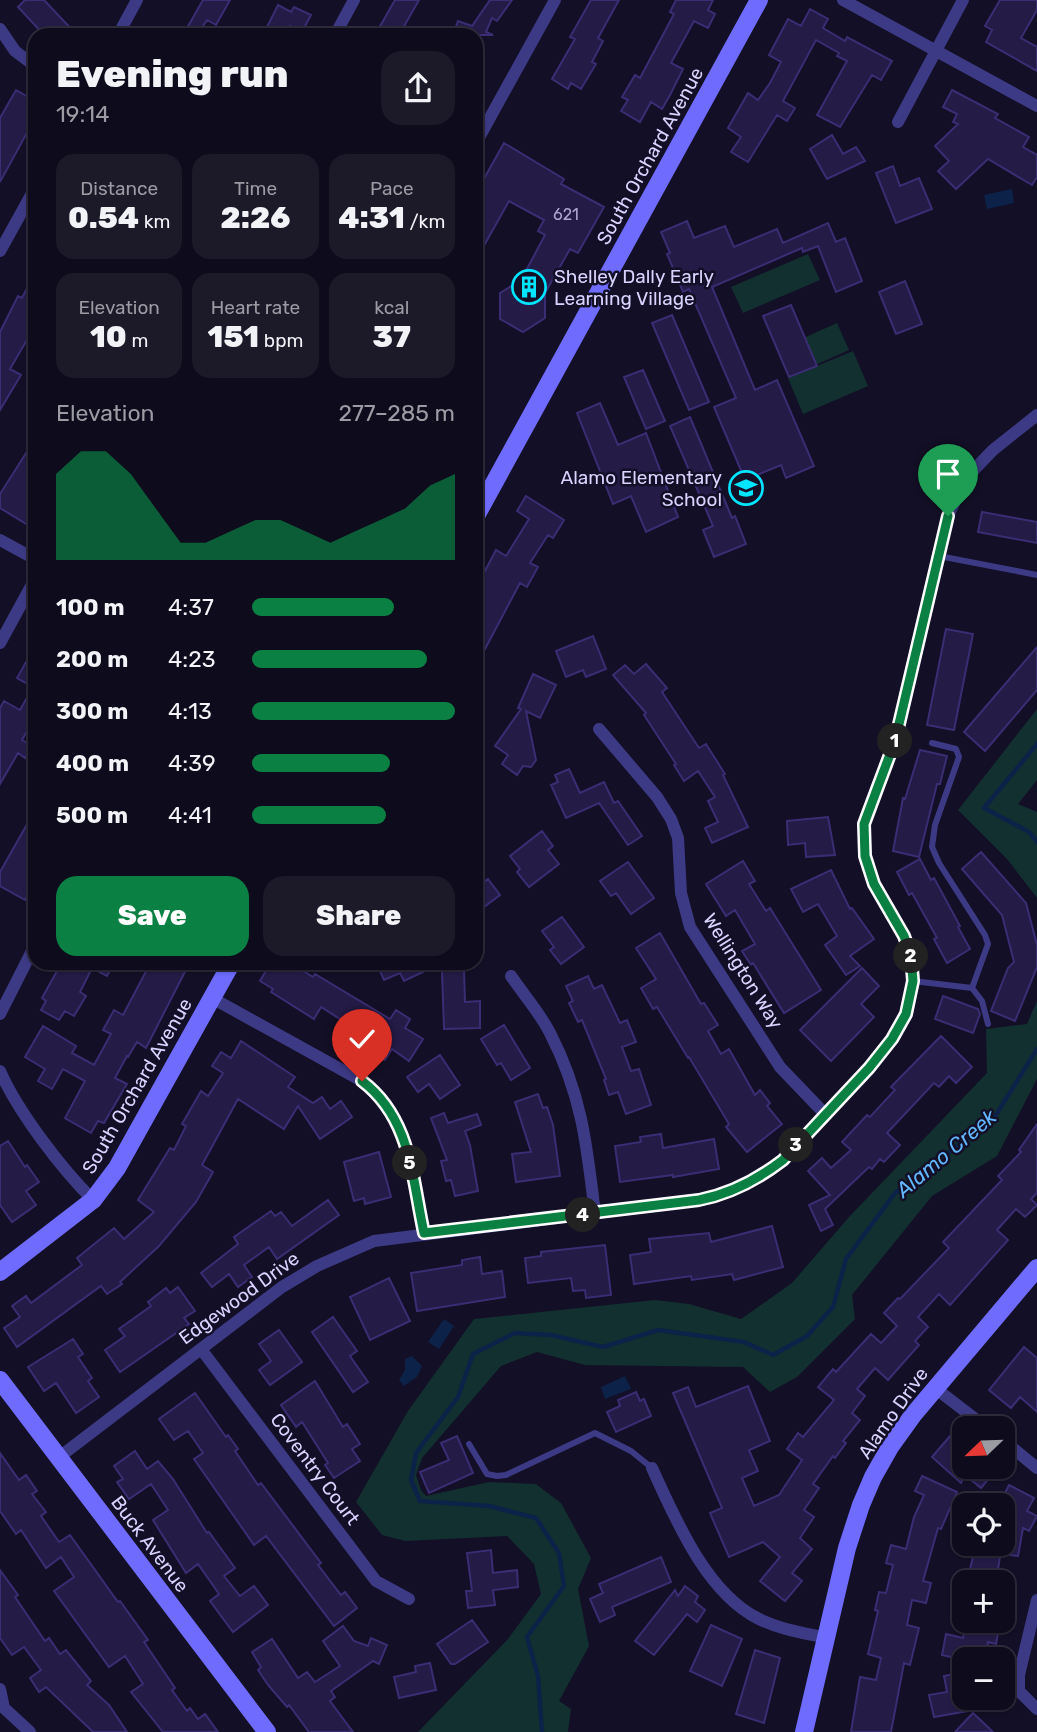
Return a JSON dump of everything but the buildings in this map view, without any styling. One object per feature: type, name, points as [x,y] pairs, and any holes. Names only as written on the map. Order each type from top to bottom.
[{"type":"street","points":[[122,28],[137,0]]},
{"type":"street","points":[[339,28],[354,0]]},
{"type":"street","points":[[483,130],[555,0]]},
{"type":"street","name":"South Orchard Avenue","points":[[483,503],[759,0]]},
{"type":"street","points":[[843,0],[1037,106]]},
{"type":"street","points":[[898,122],[963,0]]},
{"type":"street","points":[[0,29],[15,51],[28,61]]},
{"type":"street","points":[[0,251],[28,201]]},
{"type":"street","name":"Edgewood Drive","points":[[58,1458],[282,1287],[317,1266],[374,1241],[720,1196],[769,1171],[783,1160],[869,1068],[892,1039],[906,1014],[913,981],[911,955],[904,936],[874,884],[865,856],[864,824],[895,741],[948,516],[966,478],[993,450],[1037,415]]},
{"type":"street","points":[[0,540],[28,555]]},
{"type":"street","points":[[0,643],[28,592]]},
{"type":"street","name":"Wellington Way","points":[[599,729],[657,797],[671,819],[678,838],[681,893],[690,927],[779,1067],[825,1114]]},
{"type":"street","points":[[0,1014],[28,960]]},
{"type":"street","name":"South Orchard Avenue","points":[[0,1272],[93,1200],[117,1168],[228,970]]},
{"type":"street","points":[[510,976],[549,1031],[570,1078],[583,1119],[595,1214]]},
{"type":"street","points":[[212,998],[362,1081],[377,1092],[397,1120],[407,1146],[424,1233]]},
{"type":"street","points":[[0,1071],[23,1111],[79,1186],[93,1200]]},
{"type":"street","name":"Alamo Drive","points":[[804,1732],[847,1548],[861,1505],[890,1447],[935,1388],[1037,1268]]},
{"type":"street","name":"Coventry Court","points":[[201,1349],[376,1581],[409,1599]]},
{"type":"street","name":"Buck Avenue","points":[[0,1380],[267,1732]]},
{"type":"street","points":[[935,1388],[971,1416]]},
{"type":"street","points":[[1015,1450],[1037,1468]]},
{"type":"street","points":[[652,1468],[669,1505],[704,1567],[733,1600],[758,1619],[826,1638]]},
{"type":"street","points":[[1037,1600],[1019,1675],[1018,1691],[1037,1709]]},
{"type":"street","points":[[0,1689],[2,1711],[30,1732]]},
{"type":"lane","points":[[937,556],[1037,575]]},
{"type":"lane","points":[[932,743],[952,747],[958,753],[958,762],[935,825],[932,847],[988,944],[972,988]]},
{"type":"lane","points":[[913,981],[972,988],[982,1000],[988,1024]]},
{"type":"lane","points":[[469,1444],[486,1474],[497,1476],[506,1475],[595,1433],[631,1451],[652,1468]]},
{"type":"green space","points":[[808,254],[820,280],[743,313],[731,287]]},
{"type":"green space","points":[[837,323],[849,350],[811,367],[799,340]]},
{"type":"green space","points":[[853,351],[868,386],[803,414],[788,378]]},
{"type":"green space","points":[[1037,709],[1037,780],[1018,804],[1037,812],[1037,898],[1007,859],[958,810]]},
{"type":"green space","points":[[1037,1001],[1037,1079],[997,1156],[932,1196],[852,1295],[855,1319],[797,1377],[770,1392],[743,1367],[585,1365],[537,1352],[501,1366],[422,1458],[416,1475],[426,1496],[489,1482],[536,1484],[561,1503],[591,1558],[578,1589],[589,1646],[559,1701],[571,1709],[568,1732],[418,1732],[508,1639],[541,1594],[534,1564],[507,1536],[405,1541],[382,1535],[356,1502],[408,1411],[474,1319],[655,1300],[689,1304],[741,1319],[792,1283],[849,1217],[987,1073],[986,1029],[1027,1024]]},
{"type":"water","points":[[1012,189],[1014,203],[987,209],[984,195]]},
{"type":"water","points":[[444,1319],[454,1326],[439,1349],[428,1342]]},
{"type":"water","points":[[412,1356],[422,1366],[417,1377],[404,1386],[399,1380],[405,1370],[405,1359]]},
{"type":"water","points":[[625,1376],[631,1389],[605,1399],[601,1387]]},
{"type":"waterway","name":"Alamo Creek","points":[[1037,744],[984,808],[1029,832],[1037,842]]},
{"type":"waterway","name":"Alamo Creek","points":[[542,1732],[538,1676],[527,1637],[564,1586],[559,1553],[536,1518],[489,1506],[420,1501],[411,1480],[416,1453],[458,1397],[473,1354],[515,1333],[551,1335],[603,1347],[658,1330],[744,1342],[773,1355],[807,1336],[833,1307],[846,1259],[895,1193],[994,1118],[1037,1049]]},
{"type":"place","name":"Shelley Dally Early Learning Village","points":[[529,287]]},
{"type":"place","name":"Alamo Elementary School","points":[[746,488]]},
{"type":"route","points":[[362,1081],[377,1092],[397,1120],[407,1146],[424,1233],[595,1214],[720,1196],[753,1181],[783,1160],[869,1068],[892,1039],[906,1014],[913,981],[911,955],[904,936],[874,884],[865,856],[864,824],[895,741],[948,516]]}]
